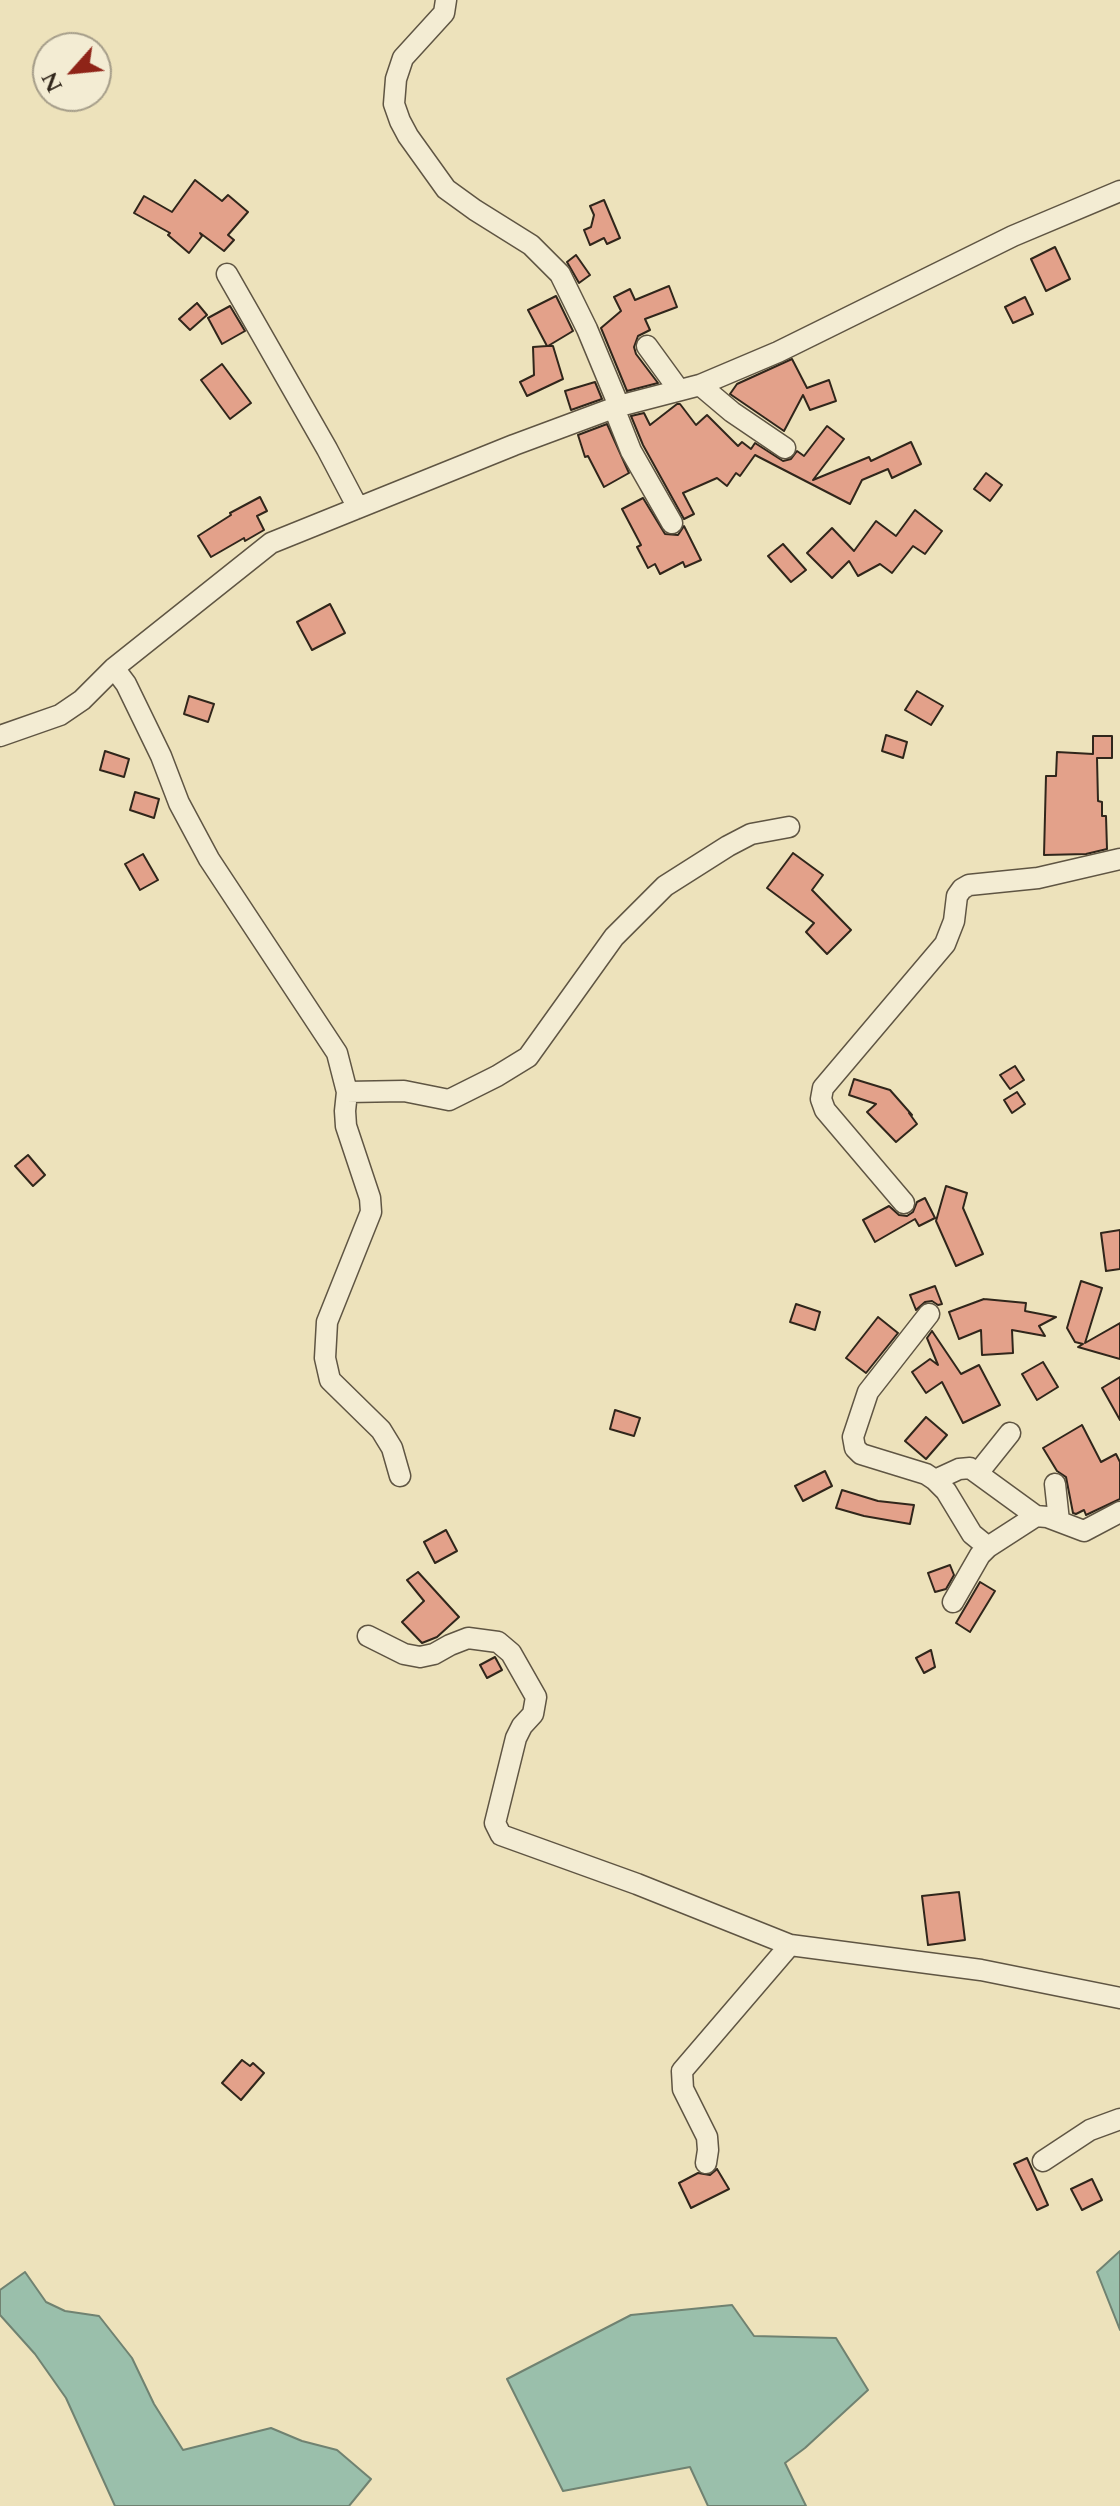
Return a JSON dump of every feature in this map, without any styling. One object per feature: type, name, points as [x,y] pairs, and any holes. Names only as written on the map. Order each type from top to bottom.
[{"type":"street","points":[[446,0],[444,13],[403,58],[396,79],[394,104],[400,121],[446,189],[531,245],[560,274],[587,329],[631,451],[672,523]]},
{"type":"street","points":[[0,736],[60,715],[82,700],[114,668],[271,543],[617,407],[700,385],[778,352],[1013,236],[1120,191]]},
{"type":"street","points":[[227,274],[358,508]]},
{"type":"street","points":[[647,346],[679,390]]},
{"type":"street","points":[[700,385],[732,412],[785,448]]},
{"type":"street","points":[[114,668],[126,684],[161,756],[179,803],[209,859],[337,1053],[347,1092],[346,1126],[370,1198],[371,1212],[327,1322],[325,1358],[330,1380],[381,1430],[392,1448],[400,1476]]},
{"type":"street","points":[[347,1092],[404,1091],[449,1100],[497,1076],[528,1057],[614,937],[665,886],[751,834],[789,827]]},
{"type":"street","points":[[904,1203],[825,1110],[821,1099],[823,1088],[945,944],[954,921],[957,896],[962,889],[969,885],[1038,878],[1120,859]]},
{"type":"street","points":[[929,1314],[868,1392],[853,1437],[855,1448],[861,1454],[926,1474],[935,1480],[946,1491],[972,1534],[988,1547]]},
{"type":"street","points":[[978,1473],[1010,1433]]},
{"type":"street","points":[[935,1480],[964,1468],[978,1473],[1036,1516],[1084,1531],[1120,1512]]},
{"type":"street","points":[[1055,1484],[1059,1521]]},
{"type":"street","points":[[953,1602],[980,1555],[1036,1516]]},
{"type":"street","points":[[368,1636],[404,1654],[420,1657],[468,1638],[498,1642],[511,1653],[536,1697],[533,1714],[516,1738],[495,1823],[501,1835],[637,1884],[790,1945],[981,1970],[1120,1998]]},
{"type":"street","points":[[706,2163],[707,2137],[683,2089],[682,2071],[790,1945]]},
{"type":"street","points":[[1043,2161],[1090,2130],[1120,2119]]},
{"type":"shaded area","points":[[1120,2251],[1120,2330],[1097,2272]]},
{"type":"shaded area","points":[[25,2272],[46,2302],[65,2311],[99,2316],[132,2358],[154,2404],[183,2450],[271,2428],[302,2441],[337,2450],[371,2479],[349,2506],[115,2506],[66,2398],[35,2354],[0,2315],[0,2290]]},
{"type":"shaded area","points":[[732,2305],[754,2336],[836,2338],[868,2390],[785,2463],[806,2506],[708,2506],[690,2467],[563,2491],[507,2379],[631,2315]]},
{"type":"building","points":[[195,180],[222,201],[228,195],[248,212],[228,235],[234,240],[224,251],[200,233],[202,236],[189,253],[168,235],[170,233],[134,213],[144,196],[172,212]]},
{"type":"building","points":[[604,200],[620,238],[607,244],[604,238],[590,245],[584,230],[591,227],[594,215],[590,206]]},
{"type":"building","points":[[1055,247],[1070,279],[1046,291],[1031,259]]},
{"type":"building","points":[[576,255],[590,275],[579,283],[567,262]]},
{"type":"building","points":[[669,286],[677,307],[645,319],[650,330],[638,336],[634,347],[658,383],[627,391],[601,328],[621,311],[614,297],[630,289],[635,300]]},
{"type":"building","points":[[556,296],[573,331],[548,346],[553,346],[563,379],[527,396],[520,382],[534,375],[533,347],[547,346],[528,310]]},
{"type":"building","points":[[1025,297],[1033,314],[1013,323],[1005,307]]},
{"type":"building","points":[[197,303],[207,315],[190,330],[179,319]]},
{"type":"building","points":[[230,306],[245,331],[222,344],[208,318]]},
{"type":"building","points":[[792,359],[807,388],[829,380],[836,401],[810,410],[803,395],[784,431],[730,394],[737,384]]},
{"type":"building","points":[[222,364],[251,403],[230,419],[201,380]]},
{"type":"building","points":[[595,382],[602,399],[571,410],[565,391]]},
{"type":"building","points":[[677,404],[696,425],[707,415],[738,446],[742,442],[751,449],[755,443],[783,461],[791,459],[797,451],[804,456],[827,426],[844,439],[813,480],[869,457],[871,461],[911,442],[921,464],[892,478],[888,469],[862,480],[850,504],[755,455],[740,476],[736,473],[727,486],[717,478],[683,493],[694,514],[684,519],[643,445],[631,416],[644,413],[650,425]]},
{"type":"building","points":[[607,424],[629,473],[604,487],[588,456],[585,457],[578,435]]},
{"type":"building","points":[[986,473],[1002,485],[990,501],[974,489]]},
{"type":"building","points":[[260,497],[267,511],[257,516],[264,530],[211,557],[198,536],[230,513]]},
{"type":"building","points":[[643,498],[665,534],[678,535],[684,526],[701,560],[685,567],[683,562],[660,574],[655,564],[648,568],[637,547],[641,545],[622,509]]},
{"type":"building","points":[[915,510],[942,531],[925,554],[913,546],[892,573],[880,564],[858,576],[849,561],[832,578],[807,553],[832,528],[854,551],[876,521],[896,536]]},
{"type":"building","points":[[783,544],[806,570],[791,582],[768,556]]},
{"type":"building","points":[[330,604],[345,633],[312,650],[297,622]]},
{"type":"building","points":[[917,691],[943,706],[931,725],[905,710]]},
{"type":"building","points":[[189,696],[214,704],[208,722],[184,714]]},
{"type":"building","points":[[886,735],[907,742],[903,758],[882,751]]},
{"type":"building","points":[[1093,736],[1112,736],[1112,758],[1097,758],[1098,801],[1102,802],[1102,816],[1106,816],[1107,849],[1086,854],[1044,855],[1046,776],[1056,776],[1057,752],[1093,754]]},
{"type":"building","points":[[105,751],[129,759],[124,777],[100,770]]},
{"type":"building","points":[[135,792],[159,799],[154,818],[130,810]]},
{"type":"building","points":[[793,853],[823,875],[812,890],[851,930],[827,954],[806,932],[814,923],[767,888]]},
{"type":"building","points":[[143,854],[158,880],[140,890],[125,864]]},
{"type":"building","points":[[1015,1066],[1024,1080],[1010,1089],[1000,1075]]},
{"type":"building","points":[[854,1079],[890,1090],[917,1124],[896,1142],[867,1112],[876,1104],[849,1095]]},
{"type":"building","points":[[1017,1092],[1025,1104],[1012,1113],[1004,1100]]},
{"type":"building","points":[[28,1155],[45,1175],[33,1186],[15,1166]]},
{"type":"building","points":[[946,1186],[967,1193],[963,1208],[983,1254],[956,1266],[936,1221]]},
{"type":"building","points":[[925,1198],[935,1218],[919,1226],[915,1219],[875,1242],[863,1220],[889,1206],[899,1215],[907,1216],[913,1212],[917,1202]]},
{"type":"building","points":[[1120,1230],[1120,1269],[1106,1271],[1101,1233]]},
{"type":"building","points":[[1081,1281],[1102,1288],[1085,1343],[1120,1323],[1120,1359],[1078,1347],[1083,1344],[1075,1342],[1067,1328]]},
{"type":"building","points":[[935,1286],[942,1304],[925,1302],[916,1310],[910,1295]]},
{"type":"building","points":[[984,1299],[1026,1303],[1025,1311],[1056,1317],[1039,1326],[1045,1336],[1012,1330],[1013,1353],[982,1355],[981,1330],[959,1339],[949,1312]]},
{"type":"building","points":[[796,1304],[820,1312],[815,1330],[790,1322]]},
{"type":"building","points":[[878,1317],[898,1333],[866,1373],[846,1358]]},
{"type":"building","points":[[932,1331],[961,1374],[979,1365],[1000,1405],[963,1423],[942,1382],[926,1393],[912,1372],[930,1359],[938,1365],[927,1338]]},
{"type":"building","points":[[1043,1362],[1058,1387],[1037,1400],[1022,1374]]},
{"type":"building","points":[[1120,1377],[1120,1420],[1102,1388]]},
{"type":"building","points":[[615,1410],[640,1418],[634,1436],[610,1429]]},
{"type":"building","points":[[926,1417],[947,1435],[926,1459],[905,1441]]},
{"type":"building","points":[[1082,1425],[1101,1462],[1116,1454],[1120,1462],[1120,1499],[1086,1515],[1084,1510],[1073,1513],[1066,1477],[1057,1471],[1043,1448]]},
{"type":"building","points":[[825,1471],[832,1486],[803,1501],[795,1486]]},
{"type":"building","points":[[842,1490],[878,1501],[914,1505],[910,1524],[836,1508]]},
{"type":"building","points":[[446,1530],[457,1551],[435,1563],[424,1542]]},
{"type":"building","points":[[950,1565],[954,1575],[946,1589],[935,1592],[928,1573]]},
{"type":"building","points":[[418,1572],[459,1617],[437,1637],[422,1643],[402,1622],[424,1601],[407,1580]]},
{"type":"building","points":[[980,1582],[995,1591],[970,1632],[956,1623]]},
{"type":"building","points":[[931,1650],[935,1667],[924,1673],[916,1658]]},
{"type":"building","points":[[495,1657],[502,1670],[487,1678],[480,1665]]},
{"type":"building","points":[[959,1892],[965,1940],[928,1945],[922,1896]]},
{"type":"building","points":[[242,2060],[250,2066],[253,2063],[264,2073],[241,2100],[222,2083]]},
{"type":"building","points":[[1027,2158],[1048,2205],[1037,2210],[1014,2164]]},
{"type":"building","points":[[717,2169],[729,2189],[691,2208],[679,2183],[698,2173],[710,2175]]},
{"type":"building","points":[[1092,2179],[1102,2200],[1082,2210],[1071,2189]]}]
